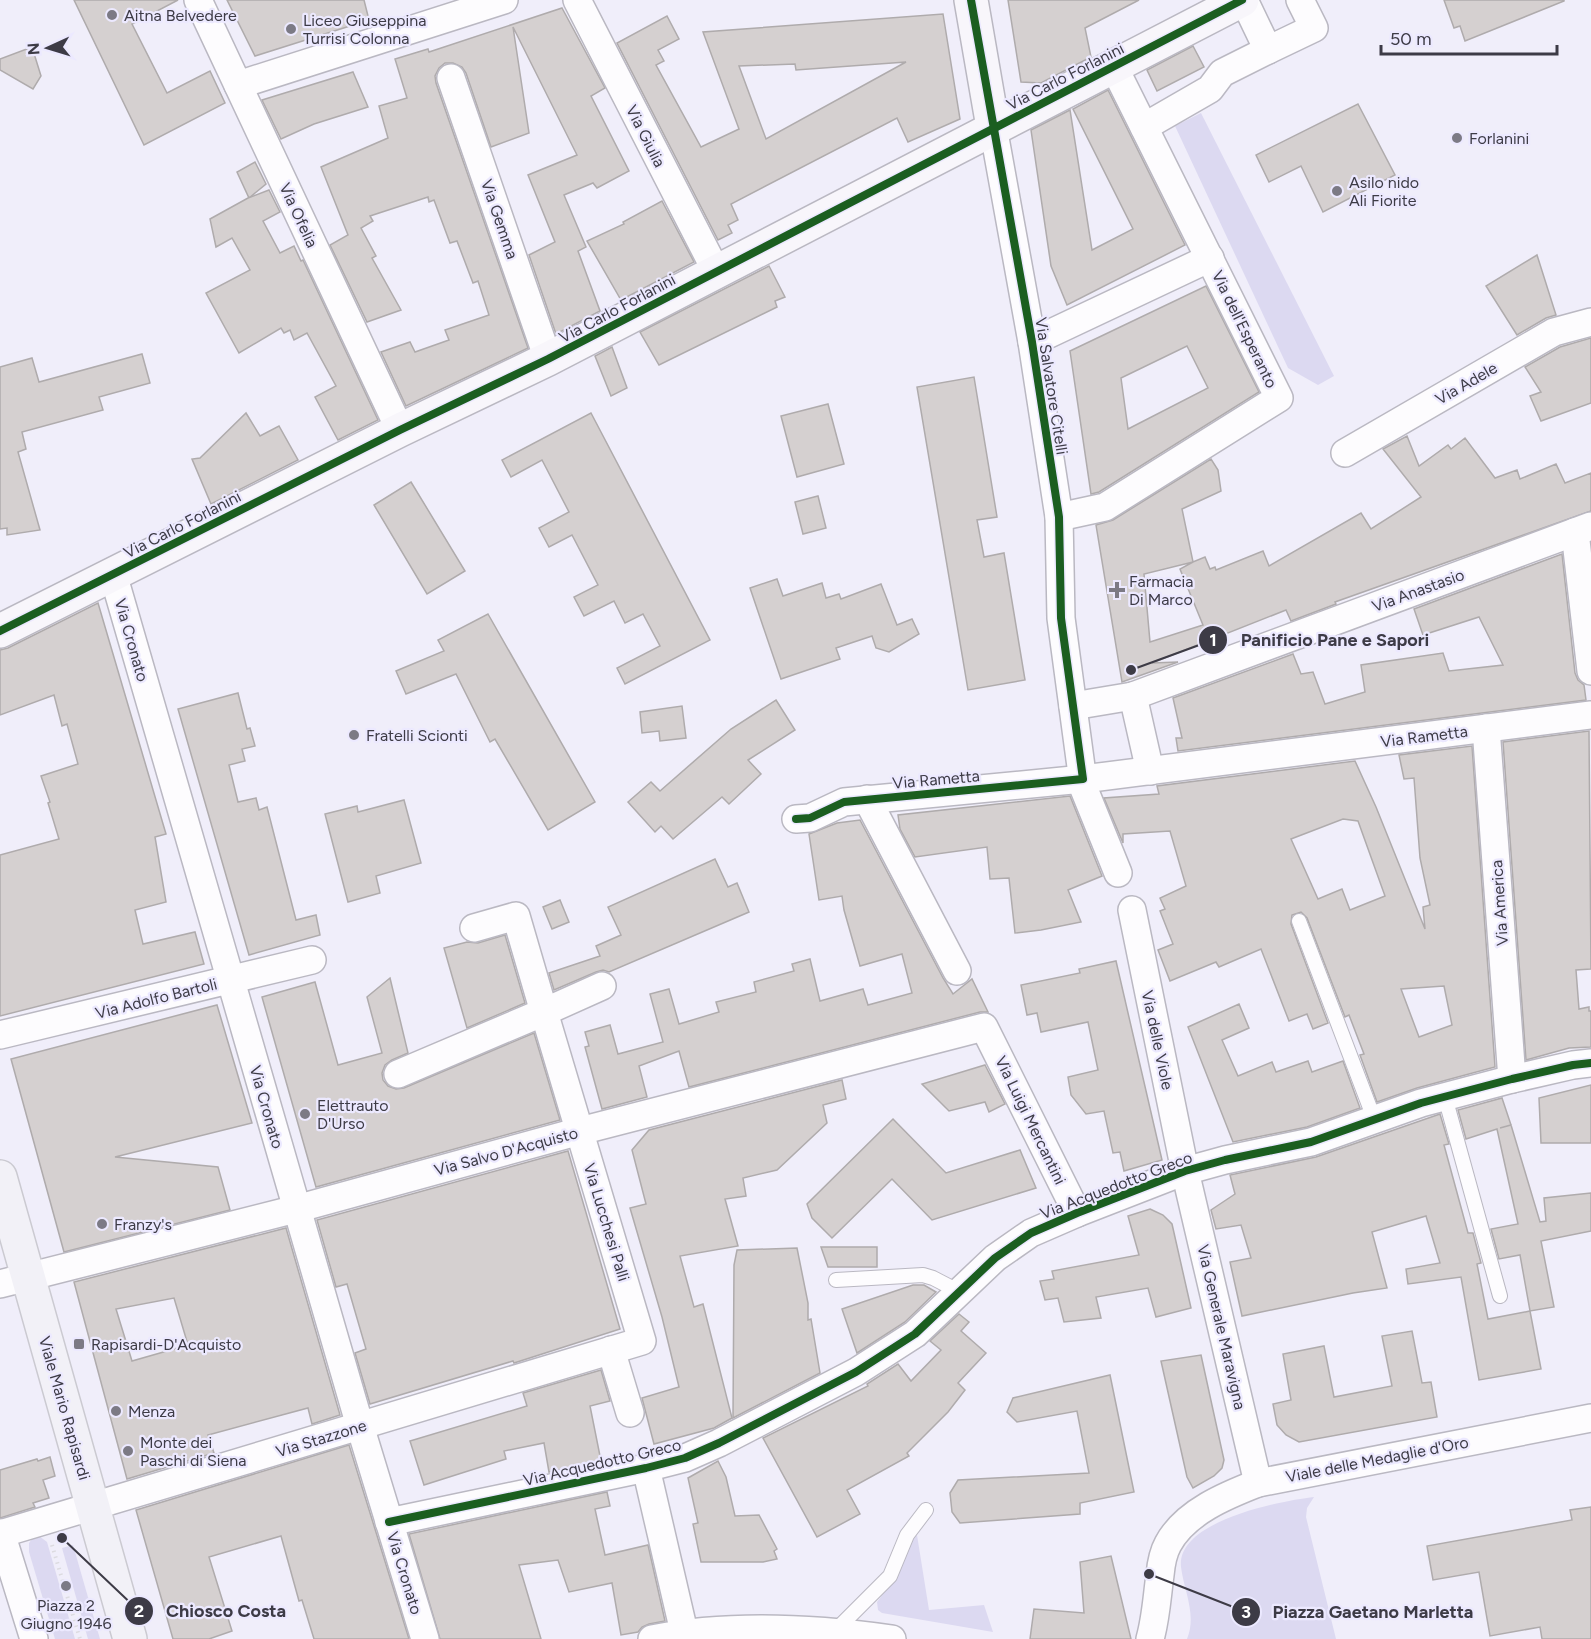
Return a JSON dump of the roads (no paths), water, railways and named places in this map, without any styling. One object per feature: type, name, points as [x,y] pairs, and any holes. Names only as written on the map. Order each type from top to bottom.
[{"type":"main road","name":"Viale Mario Rapisardi","points":[[0,1178],[14,1280],[93,1507],[130,1639]]},
{"type":"street","name":"Via Ofelia","points":[[198,0],[400,430]]},
{"type":"street","points":[[238,85],[504,0]]},
{"type":"street","name":"Via Giulia","points":[[577,0],[716,271]]},
{"type":"street","name":"Via Salvatore Citelli","points":[[971,0],[1032,342],[1059,517],[1061,618],[1083,779]]},
{"type":"street","points":[[1243,0],[1268,50]]},
{"type":"street","name":"Via Carlo Forlanini","points":[[0,631],[400,430],[548,359],[993,127],[1243,0]]},
{"type":"street","points":[[1144,127],[1210,89],[1222,73],[1314,28],[1300,0]]},
{"type":"street","name":"Via dell'Esperanto","points":[[1059,517],[1105,507],[1279,398],[1114,67]]},
{"type":"street","name":"Via Gemma","points":[[451,78],[548,359]]},
{"type":"street","points":[[1032,342],[1210,258]]},
{"type":"street","name":"Via Adele","points":[[1345,453],[1554,332],[1591,322]]},
{"type":"street","points":[[1583,529],[1591,671]]},
{"type":"street","name":"Via Anastasio","points":[[1073,706],[1133,696],[1583,529]]},
{"type":"street","name":"Via Cronato","points":[[113,574],[296,1209],[425,1639]]},
{"type":"street","points":[[1133,696],[1150,771]]},
{"type":"street","name":"Via Rametta","points":[[796,819],[810,818],[844,802],[1083,779],[1591,715]]},
{"type":"street","name":"Via America","points":[[1486,728],[1512,1079]]},
{"type":"street","points":[[1083,779],[1084,789],[1118,873]]},
{"type":"street","points":[[867,800],[957,971]]},
{"type":"street","name":"Via delle Viole","points":[[1132,910],[1185,1171]]},
{"type":"street","name":"Via Lucchesi Palli","points":[[474,928],[516,916],[642,1341]]},
{"type":"street","name":"Via Adolfo Bartoli","points":[[0,1035],[312,960]]},
{"type":"street","points":[[398,1074],[602,986]]},
{"type":"street","name":"Via Salvo D'Acquisto","points":[[14,1280],[296,1209],[580,1131],[984,1027]]},
{"type":"street","name":"Via Luigi Mercantini","points":[[984,1027],[1077,1213]]},
{"type":"street","name":"Via Acquedotto Greco","points":[[389,1521],[685,1458],[719,1443],[856,1372],[915,1334],[995,1258],[1031,1233],[1185,1171],[1311,1142],[1421,1103],[1512,1079],[1573,1065],[1591,1064]]},
{"type":"street","name":"Via Generale Maravigna","points":[[1185,1171],[1258,1483]]},
{"type":"street","name":"Via Stazzone","points":[[0,1534],[642,1341]]},
{"type":"street","points":[[611,1350],[630,1413]]},
{"type":"street","name":"Viale delle Medaglie d'Oro","points":[[1150,1639],[1167,1544],[1175,1532],[1189,1519],[1232,1494],[1258,1483],[1591,1418]]},
{"type":"street","points":[[646,1468],[684,1632]]},
{"type":"street","points":[[0,1534],[34,1639]]},
{"type":"street","points":[[652,1639],[684,1632],[752,1630],[835,1631],[892,1639]]},
{"type":"lane","points":[[1299,921],[1374,1121]]},
{"type":"lane","points":[[1445,1097],[1500,1296]]},
{"type":"lane","points":[[836,1280],[923,1275],[960,1292]]},
{"type":"lane","points":[[835,1631],[890,1576],[908,1534],[926,1510]]},
{"type":"place","name":"Aitna Belvedere","points":[[112,15]]},
{"type":"place","name":"Liceo Giuseppina Turrisi Colonna","points":[[291,29]]},
{"type":"place","name":"Forlanini","points":[[1457,138]]},
{"type":"place","name":"Asilo nido Ali Fiorite","points":[[1337,191]]},
{"type":"place","name":"Farmacia Di Marco","points":[[1117,590]]},
{"type":"place","name":"Panificio Pane e Sapori","points":[[1131,670]]},
{"type":"place","name":"Fratelli Scionti","points":[[354,735]]},
{"type":"place","name":"Elettrauto D'Urso","points":[[305,1114]]},
{"type":"place","name":"Franzy's","points":[[102,1224]]},
{"type":"place","name":"Rapisardi-D'Acquisto","points":[[79,1344]]},
{"type":"place","name":"Menza","points":[[116,1411]]},
{"type":"place","name":"Monte dei Paschi di Siena","points":[[128,1451]]},
{"type":"place","name":"Chiosco Costa","points":[[62,1538]]},
{"type":"place","name":"Piazza Gaetano Marletta","points":[[1149,1574]]},
{"type":"place","name":"Piazza 2 Giugno 1946","points":[[66,1586]]}]
